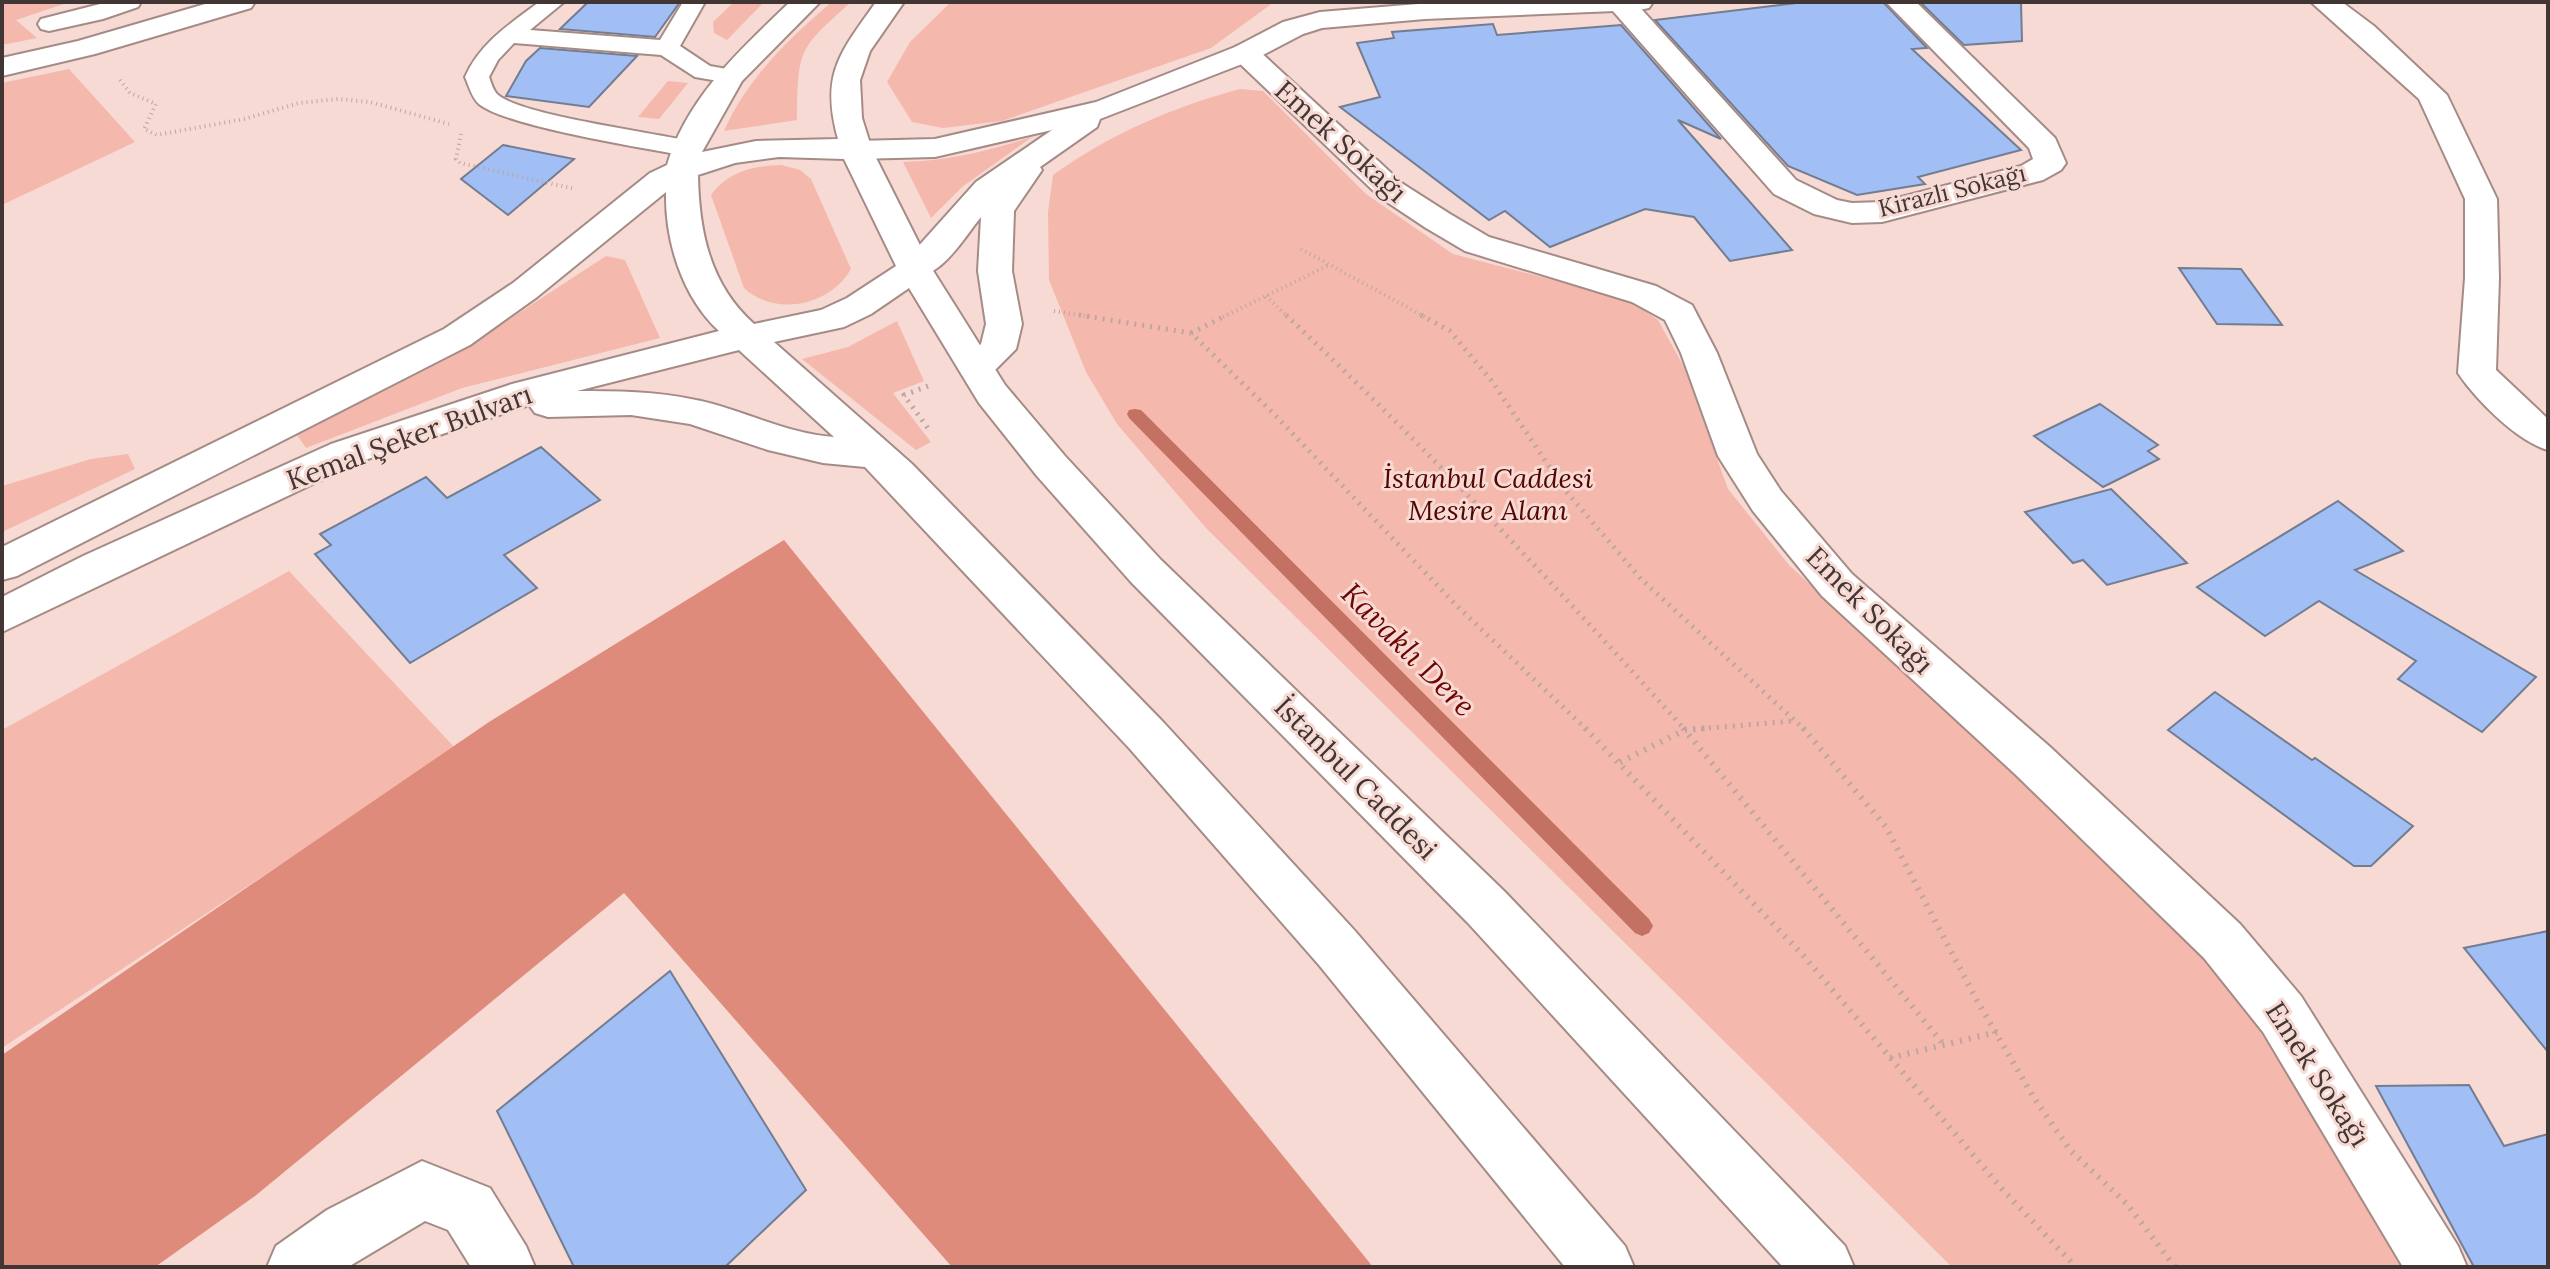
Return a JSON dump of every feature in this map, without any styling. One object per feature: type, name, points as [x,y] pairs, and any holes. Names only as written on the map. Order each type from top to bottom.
[{"type":"street","points":[[2,67],[85,48],[241,2]]},
{"type":"street","points":[[806,2],[730,76],[685,159],[682,210],[697,273],[722,315],[887,464],[1147,736],[1337,948],[1604,1267]]},
{"type":"street","points":[[856,51],[852,34],[855,16],[865,2]]},
{"type":"street","points":[[890,2],[856,51],[845,80],[847,118],[856,150],[915,269]]},
{"type":"street","name":"Kirazlı Sokağı","points":[[1630,3],[1785,187],[1826,207],[1852,213],[1882,212],[2032,173],[2050,163],[2044,145],[1900,2]]},
{"type":"street","points":[[2325,2],[2364,32],[2432,95],[2481,199],[2482,278],[2477,373],[2531,426],[2548,437]]},
{"type":"street","points":[[685,159],[786,145],[856,150],[935,148],[1105,109],[1245,53],[1293,28],[1335,18],[1552,4],[1630,3]]},
{"type":"street","name":"Emek Sokağı","points":[[1245,53],[1392,191],[1438,221],[1477,244],[1644,294],[1679,313],[1699,353],[1738,456],[1767,501],[1837,585],[2043,770],[2222,941],[2282,1014],[2437,1267]]},
{"type":"street","points":[[743,336],[831,319],[859,306],[915,269],[935,251],[987,189],[1105,109]]},
{"type":"street","name":"Kemal Şeker Bulvarı","points":[[2,565],[457,337],[525,290],[685,159]]},
{"type":"street","points":[[976,368],[998,349],[1004,324],[995,271],[998,211],[1033,159]]},
{"type":"street","name":"İstanbul Caddesi","points":[[915,269],[992,394],[1051,466],[1146,571],[1486,907],[1824,1267]]},
{"type":"street","name":"Kemal Şeker Bulvarı","points":[[2,616],[98,567],[345,453],[525,393],[743,336]]},
{"type":"street","points":[[451,417],[561,402],[631,403],[695,412],[768,437],[887,464]]},
{"type":"street","points":[[297,1267],[348,1231],[422,1190],[469,1209],[505,1267]]},
{"type":"lane","points":[[49,24],[95,14],[130,2]]},
{"type":"lane","points":[[175,22],[222,2]]},
{"type":"lane","points":[[553,2],[480,67],[477,77],[487,99],[516,112],[655,144],[685,159]]},
{"type":"lane","points":[[667,48],[694,2]]},
{"type":"lane","points":[[512,36],[667,48],[703,72],[730,76]]},
{"type":"path","points":[[85,48],[97,64],[113,71],[130,93],[156,104],[144,129],[157,135],[244,119],[299,103],[338,99],[370,102],[458,126],[463,138],[456,159],[460,163],[595,193],[630,205]]},
{"type":"path","points":[[1301,249],[1450,331],[1491,380],[1565,490],[1641,579],[1795,721],[1886,827],[1976,999],[2034,1098],[2070,1150],[2127,1204],[2175,1267]]},
{"type":"path","points":[[1191,333],[1329,265]]},
{"type":"path","points":[[1266,296],[1400,423],[1571,603],[1685,730],[1944,1045]]},
{"type":"path","points":[[1002,304],[1124,320],[1191,333],[1275,415],[1457,606],[1620,762],[1802,954],[2002,1189],[2076,1267]]},
{"type":"path","points":[[887,464],[943,448],[904,395],[976,368]]},
{"type":"path","points":[[1620,762],[1685,730],[1795,721]]},
{"type":"path","points":[[1890,1058],[1997,1032]]},
{"type":"green space","points":[[2,2],[70,2],[16,20],[37,38],[2,45]]},
{"type":"green space","points":[[734,2],[764,2],[727,40],[714,33],[713,22]]},
{"type":"green space","points":[[832,2],[851,2],[820,31],[804,52],[798,78],[797,120],[724,131],[733,112],[770,60]]},
{"type":"green space","points":[[951,2],[1274,2],[1211,48],[1002,121],[943,128],[912,122],[887,82],[910,42]]},
{"type":"green space","points":[[69,69],[135,142],[2,205],[2,83]]},
{"type":"green space","points":[[668,81],[688,83],[659,119],[638,117]]},
{"type":"green space","name":"İstanbul Caddesi Mesire Alanı","points":[[1240,89],[1263,91],[1366,194],[1453,254],[1627,299],[1658,320],[1684,367],[1728,489],[1789,565],[2215,954],[2402,1267],[1952,1267],[1206,528],[1117,424],[1086,372],[1049,280],[1048,212],[1053,175],[1075,160],[1143,123]]},
{"type":"green space","points":[[1032,137],[962,187],[931,218],[903,162],[968,154]]},
{"type":"green space","points":[[781,165],[800,170],[811,179],[851,269],[830,292],[801,303],[771,302],[744,288],[711,195],[726,180],[742,171]]},
{"type":"green space","points":[[606,256],[625,260],[660,338],[462,388],[306,448],[297,435],[453,356]]},
{"type":"green space","points":[[897,321],[924,381],[893,393],[931,442],[916,450],[802,359],[848,347]]},
{"type":"green space","points":[[128,454],[135,469],[2,532],[2,486],[91,459]]},
{"type":"green space","points":[[289,571],[456,749],[2,1048],[2,730]]},
{"type":"shaded area","points":[[784,540],[1373,1267],[952,1267],[624,893],[255,1196],[155,1267],[2,1267],[2,1055],[489,722]]},
{"type":"building","points":[[588,2],[680,2],[655,37],[560,29]]},
{"type":"building","points":[[1805,2],[1883,2],[1927,48],[1912,49],[2021,150],[1918,177],[1925,184],[1857,195],[1788,166],[1655,20]]},
{"type":"building","points":[[1920,2],[2021,2],[2022,41],[1964,45]]},
{"type":"building","points":[[1493,24],[1497,35],[1621,25],[1721,139],[1678,120],[1792,250],[1730,261],[1694,217],[1645,209],[1550,247],[1505,211],[1489,220],[1340,107],[1380,97],[1357,43],[1394,38],[1392,32]]},
{"type":"building","points":[[540,48],[637,56],[589,107],[506,96],[526,61]]},
{"type":"building","points":[[503,145],[574,159],[508,215],[461,179]]},
{"type":"building","points":[[2179,268],[2241,269],[2282,325],[2217,324]]},
{"type":"building","points":[[2100,404],[2158,445],[2148,451],[2159,459],[2103,487],[2034,436]]},
{"type":"building","points":[[541,447],[600,500],[504,555],[537,588],[410,663],[315,554],[331,545],[320,534],[426,477],[447,498]]},
{"type":"building","points":[[2111,489],[2187,563],[2107,585],[2083,560],[2073,563],[2025,512]]},
{"type":"building","points":[[2338,501],[2403,551],[2355,570],[2536,677],[2482,732],[2398,679],[2416,661],[2319,601],[2265,636],[2197,587]]},
{"type":"building","points":[[2215,692],[2413,826],[2371,866],[2354,866],[2168,730]]},
{"type":"building","points":[[2548,931],[2548,1052],[2464,948]]},
{"type":"building","points":[[670,971],[806,1190],[725,1267],[574,1267],[497,1111]]},
{"type":"building","points":[[2469,1085],[2504,1146],[2548,1134],[2548,1267],[2474,1267],[2376,1086]]},
{"type":"waterway","name":"Kavaklı Dere","points":[[1135,414],[1642,926]]}]
